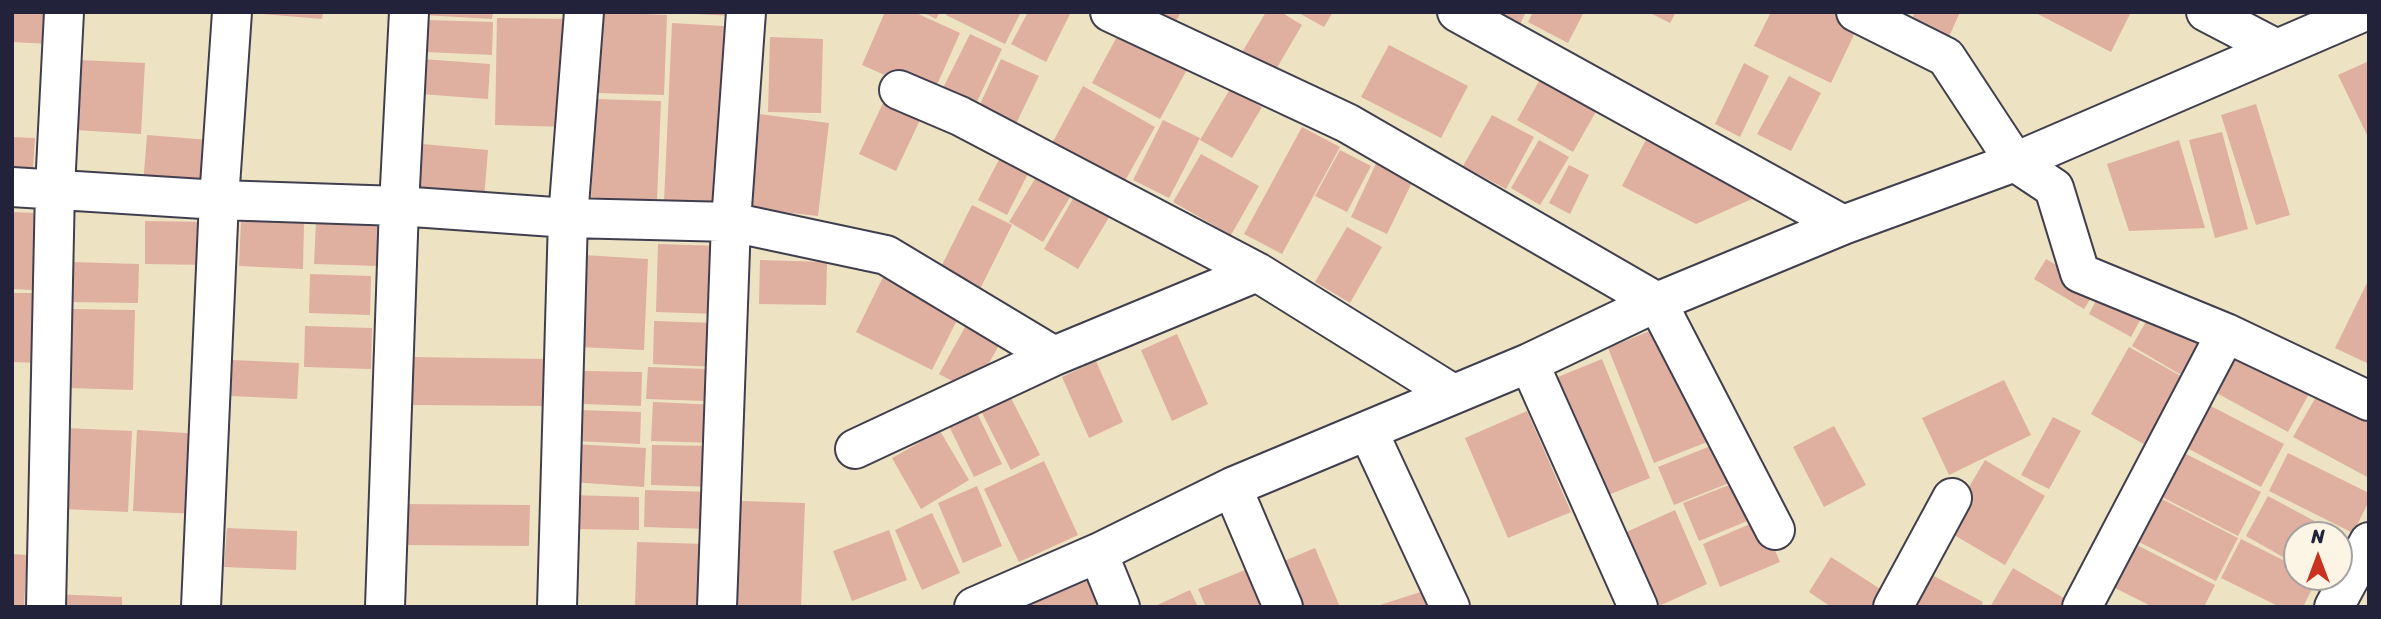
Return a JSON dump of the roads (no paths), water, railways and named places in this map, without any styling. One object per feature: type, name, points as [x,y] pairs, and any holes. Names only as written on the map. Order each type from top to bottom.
[{"type":"street","points":[[46,607],[55,188],[64,12]]},
{"type":"street","points":[[201,607],[219,200],[232,12]]},
{"type":"street","points":[[385,607],[399,206],[409,12]]},
{"type":"street","points":[[557,607],[568,218],[584,12]]},
{"type":"street","points":[[717,607],[731,222],[746,12]]},
{"type":"street","points":[[1110,12],[1347,124],[1657,302],[1775,530]]},
{"type":"street","points":[[1457,12],[1843,225]]},
{"type":"street","points":[[1856,12],[1946,57],[2015,162],[2054,188],[2080,273],[2226,333],[2369,401]]},
{"type":"street","points":[[2206,12],[2277,49]]},
{"type":"street","points":[[974,607],[1098,553],[1232,487],[1529,363],[1657,302],[1843,225],[2015,162],[2363,12]]},
{"type":"street","points":[[899,90],[960,116],[1257,272],[1454,394]]},
{"type":"street","points":[[12,187],[219,200],[399,206],[568,218],[731,222],[886,255],[1054,356]]},
{"type":"street","points":[[855,449],[1054,356],[1257,272]]},
{"type":"street","points":[[2082,607],[2226,333]]},
{"type":"street","points":[[1529,363],[1638,607]]},
{"type":"street","points":[[1368,431],[1450,607]]},
{"type":"street","points":[[1232,487],[1283,607]]},
{"type":"street","points":[[1893,607],[1952,498]]},
{"type":"street","points":[[2334,607],[2369,542]]},
{"type":"street","points":[[1098,553],[1120,607]]}]
